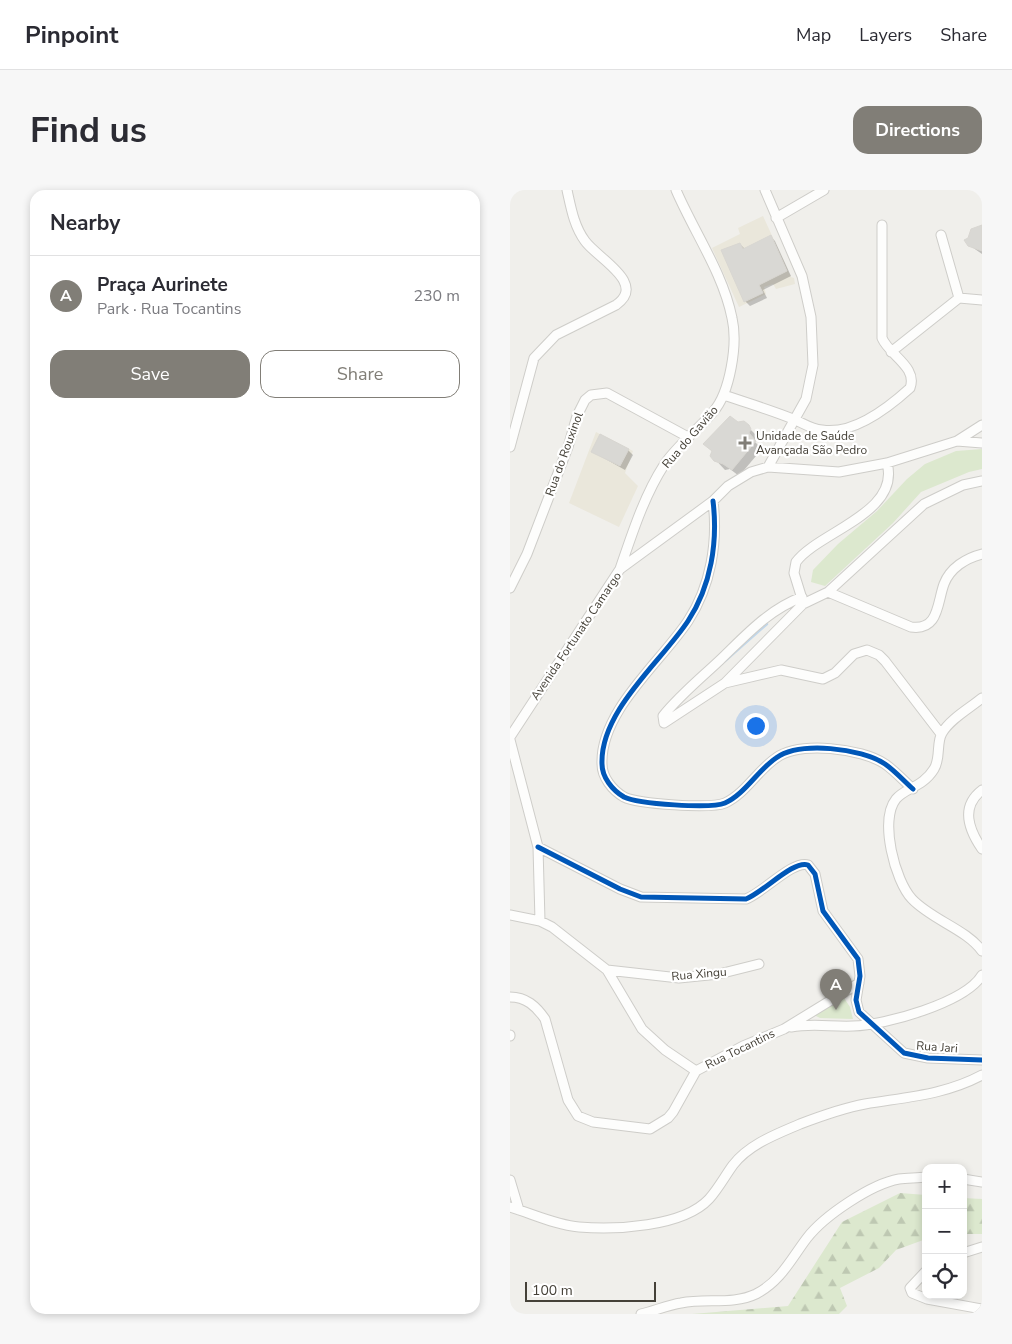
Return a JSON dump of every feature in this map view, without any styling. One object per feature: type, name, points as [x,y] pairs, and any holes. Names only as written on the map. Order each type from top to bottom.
[{"type":"street","points":[[510,447],[534,358],[556,335],[616,305],[623,300],[626,294],[624,281],[617,270],[592,249],[577,226],[567,190]]},
{"type":"street","name":"Rua do Gavião","points":[[620,570],[631,537],[658,475],[671,456],[714,412],[724,395],[733,348],[733,319],[724,291],[676,190]]},
{"type":"street","points":[[765,190],[802,276],[811,317],[814,365],[806,399],[768,467]]},
{"type":"street","points":[[776,218],[824,190]]},
{"type":"street","points":[[724,395],[823,430],[845,428],[870,418],[902,395],[912,383],[907,368],[885,344],[882,332],[882,225]]},
{"type":"street","points":[[941,236],[959,298]]},
{"type":"street","points":[[891,352],[959,298],[982,300]]},
{"type":"street","name":"Rua do Rouxinol","points":[[510,588],[527,554],[568,447],[577,416],[585,400],[591,395],[607,393],[688,437]]},
{"type":"street","points":[[957,441],[982,425]]},
{"type":"street","name":"Avenida Fortunato Camargo","points":[[510,738],[620,570],[713,501],[741,477],[760,468],[768,467],[839,472],[887,463],[957,441],[982,443]]},
{"type":"street","points":[[803,601],[794,573],[796,562],[866,512],[888,484],[887,463]]},
{"type":"street","points":[[803,601],[725,683],[671,719],[664,723],[662,721],[668,710],[690,686],[772,612],[828,592],[924,504],[964,485],[982,481]]},
{"type":"street","points":[[713,501],[715,520],[714,545],[710,572],[702,594],[686,624],[646,672],[613,720],[607,734],[602,755],[602,772],[608,783],[625,798],[714,806],[736,796],[776,758],[802,748],[862,753],[884,764],[913,789]]},
{"type":"street","points":[[828,592],[911,627],[922,627],[934,618],[944,584],[954,569],[966,559],[982,554]]},
{"type":"street","points":[[725,683],[781,670],[823,678],[835,673],[854,654],[867,650],[879,655],[885,661],[941,734],[939,760],[934,770],[913,789],[896,799],[890,813],[892,855],[904,885],[918,905],[971,940],[982,951]]},
{"type":"street","points":[[941,734],[982,698]]},
{"type":"street","points":[[510,738],[538,847],[540,921]]},
{"type":"street","points":[[982,790],[970,804],[968,822],[973,836],[982,849]]},
{"type":"street","name":"Rua Jari","points":[[538,847],[625,892],[650,899],[746,899],[758,894],[796,865],[808,866],[815,874],[823,911],[858,959],[860,966],[857,1006],[859,1012],[898,1049],[914,1056],[982,1060]]},
{"type":"street","points":[[510,915],[540,921],[564,935],[607,970],[642,1029],[665,1050],[696,1071]]},
{"type":"street","name":"Rua Xingu","points":[[607,970],[678,978],[719,974],[759,964]]},
{"type":"street","points":[[784,1029],[810,1024],[871,1025],[932,1007],[979,988],[982,975]]},
{"type":"street","name":"Rua Tocantins","points":[[510,997],[526,1000],[540,1011],[545,1019],[568,1100],[573,1110],[583,1119],[640,1130],[650,1129],[668,1118],[692,1081],[696,1071],[743,1046],[784,1029],[859,983]]},
{"type":"street","points":[[510,1180],[515,1209],[579,1227],[638,1225],[679,1218],[696,1210],[708,1200],[734,1164],[766,1139],[832,1113],[864,1105],[923,1096],[947,1090],[982,1074]]},
{"type":"street","points":[[641,1314],[680,1303],[738,1300],[755,1294],[771,1285],[781,1276],[808,1237],[834,1213],[884,1184],[898,1179],[922,1177]]},
{"type":"street","points":[[967,1180],[982,1182]]},
{"type":"street","points":[[967,1252],[982,1247]]},
{"type":"street","points":[[922,1275],[914,1282],[910,1291],[922,1297]]},
{"type":"street","points":[[927,1299],[982,1309]]},
{"type":"shaded area","points":[[763,216],[791,277],[794,278],[795,284],[776,289],[773,284],[764,287],[766,294],[739,307],[712,248],[740,234],[738,228]]},
{"type":"shaded area","points":[[596,432],[633,451],[625,473],[638,486],[619,527],[569,503]]},
{"type":"green space","points":[[982,449],[982,469],[969,472],[921,492],[893,523],[825,586],[811,582],[813,570],[838,544],[877,511],[907,479],[925,464],[956,451]]},
{"type":"green space","points":[[844,998],[850,1007],[853,1019],[820,1018],[814,1015]]},
{"type":"green space","points":[[900,1193],[922,1195],[922,1240],[896,1250],[879,1268],[840,1288],[847,1306],[839,1314],[692,1314],[788,1306],[842,1222]]},
{"type":"green space","points":[[967,1198],[982,1199],[982,1234],[967,1234]]},
{"type":"building","points":[[982,225],[982,251],[968,246],[964,240],[968,238],[971,229]]},
{"type":"building","points":[[771,235],[787,271],[759,285],[763,293],[744,302],[721,250],[740,243],[743,249]]},
{"type":"building","name":"Unidade de Saúde Avançada São Pedro","points":[[730,416],[738,422],[744,421],[749,425],[751,429],[749,433],[756,441],[732,470],[714,461],[710,456],[712,451],[703,444]]},
{"type":"building","points":[[600,434],[629,449],[620,466],[591,452]]},
{"type":"waterway","points":[[725,661],[767,624]]},
{"type":"cycle path","points":[[713,501],[713,548],[711,563],[702,593],[688,621],[634,688],[621,706],[611,725],[604,744],[602,764],[602,769],[608,783],[624,797],[632,800],[675,805],[717,805],[725,803],[739,794],[776,758],[787,753],[815,748],[846,751],[874,758],[889,767],[913,789]]},
{"type":"cycle path","points":[[538,847],[620,889],[641,897],[746,899],[795,867],[808,865],[815,874],[823,911],[858,959],[860,976],[856,1000],[859,1012],[904,1053],[928,1058],[982,1060]]},
{"type":"place","name":"Unidade de Saúde Avançada São Pedro","points":[[745,443]]},
{"type":"place","name":"Praça Aurinete","points":[[836,1010]]}]
